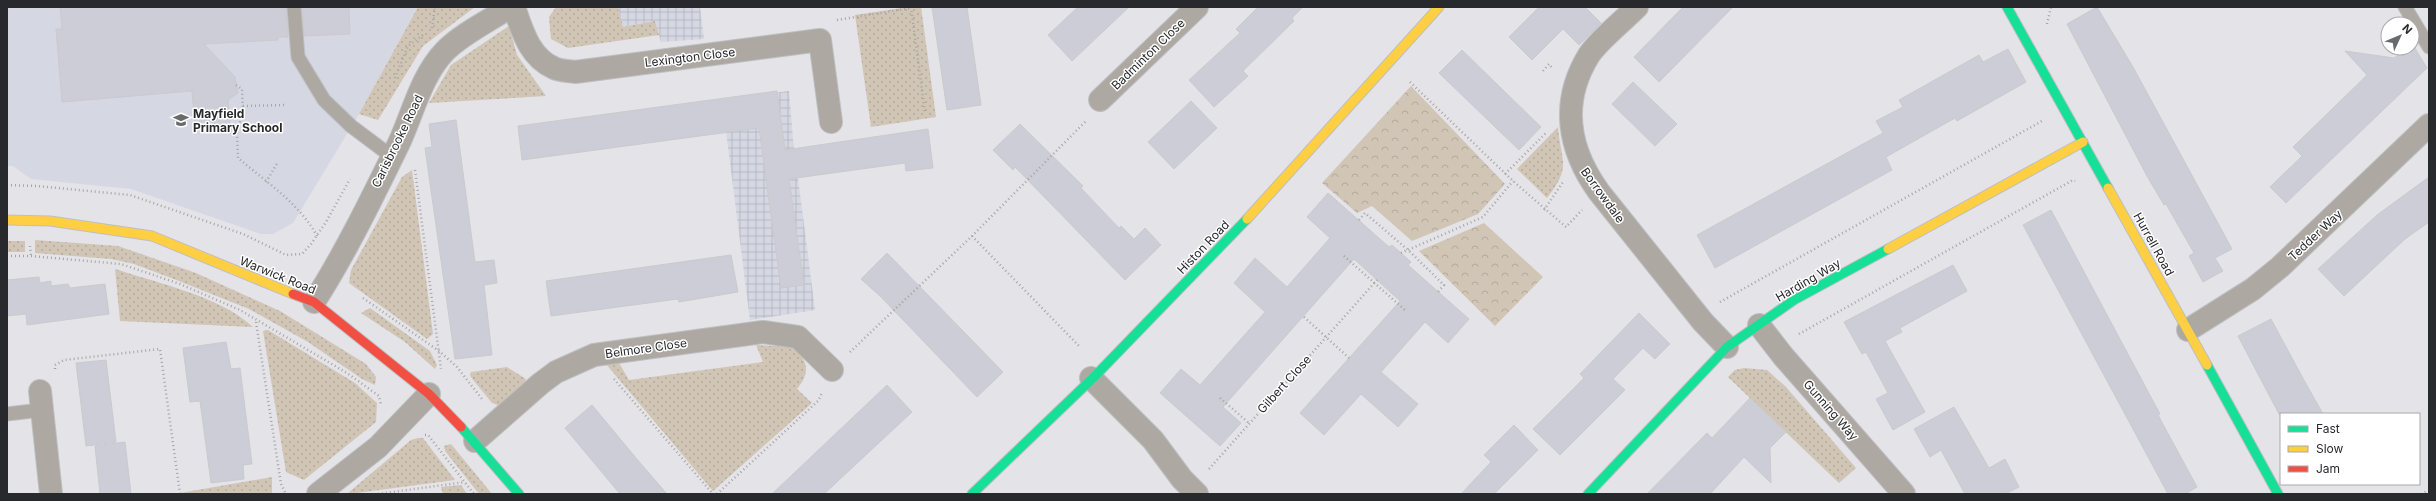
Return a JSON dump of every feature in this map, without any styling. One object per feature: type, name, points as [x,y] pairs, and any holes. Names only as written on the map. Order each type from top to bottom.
[{"type":"street","name":"Carisbrooke Road","points":[[314,302],[330,278],[395,150],[431,69],[445,51],[510,7]]},
{"type":"street","name":"Lexington Close","points":[[514,7],[525,38],[537,56],[554,68],[575,72],[820,40]]},
{"type":"street","name":"Badminton Close","points":[[1100,100],[1197,7]]},
{"type":"street","name":"Histon Road","points":[[972,494],[1091,378],[1250,216],[1439,7]]},
{"type":"street","name":"Borrowdale","points":[[1637,7],[1590,54],[1578,80],[1570,109],[1572,131],[1577,154],[1585,173],[1599,192],[1703,322],[1727,347]]},
{"type":"street","name":"Hurrell Road","points":[[2007,7],[2278,494]]},
{"type":"street","points":[[820,40],[830,122]]},
{"type":"street","name":"Tedder Way","points":[[2188,330],[2253,289],[2280,267],[2429,126]]},
{"type":"street","name":"Harding Way","points":[[1588,494],[1727,347],[1794,300],[2083,142]]},
{"type":"street","name":"Warwick Road","points":[[7,220],[50,221],[152,236],[314,302],[430,394],[475,441],[519,494]]},
{"type":"street","name":"Gunning Way","points":[[1759,325],[1783,356],[1904,494]]},
{"type":"street","name":"Belmore Close","points":[[475,441],[540,384],[556,372],[594,355],[763,332],[798,337],[832,370]]},
{"type":"street","points":[[1091,378],[1153,440],[1194,491]]},
{"type":"street","points":[[318,494],[378,446],[430,394]]},
{"type":"street","points":[[40,400],[51,494]]},
{"type":"lane","points":[[294,7],[298,57],[324,100],[352,126],[395,150]]},
{"type":"lane","points":[[2405,7],[2429,47]]},
{"type":"lane","points":[[7,414],[40,400]]},
{"type":"path","points":[[432,28],[435,7]]},
{"type":"path","points":[[2041,28],[2047,24],[2051,7]]},
{"type":"path","points":[[820,40],[832,21],[911,8],[925,113]]},
{"type":"path","points":[[394,82],[408,46],[437,24]]},
{"type":"path","points":[[1410,82],[1513,181],[1566,227],[1599,192]]},
{"type":"path","points":[[236,85],[242,89],[243,106],[237,132],[238,158],[299,210],[311,224],[317,236]]},
{"type":"path","points":[[716,494],[818,401],[832,370],[972,236],[1093,114],[1100,100]]},
{"type":"path","points":[[243,106],[285,104]]},
{"type":"path","points":[[1716,304],[2046,119]]},
{"type":"path","points":[[1506,174],[1552,127]]},
{"type":"path","points":[[230,133],[237,132]]},
{"type":"path","points":[[395,150],[414,164],[442,375],[430,394]]},
{"type":"path","points":[[266,182],[278,162]]},
{"type":"path","points":[[7,185],[130,194],[243,234],[286,254],[302,254],[317,236],[353,174]]},
{"type":"path","points":[[1799,340],[1799,333],[2073,180],[2080,182]]},
{"type":"path","points":[[1401,253],[1483,217],[1513,181]]},
{"type":"path","points":[[1359,220],[1365,213],[1408,250],[1444,285],[1438,292]]},
{"type":"path","points":[[972,236],[1078,346]]},
{"type":"path","points":[[7,256],[31,256],[121,264],[180,284],[240,310],[256,321],[347,373],[379,396]]},
{"type":"path","points":[[1344,256],[1404,310]]},
{"type":"path","name":"Gilbert Close","points":[[1194,491],[1250,424],[1377,280]]},
{"type":"path","points":[[362,298],[439,351],[457,367],[482,400]]},
{"type":"path","points":[[1304,317],[1349,358]]},
{"type":"path","points":[[256,321],[281,484],[286,494]]},
{"type":"path","points":[[64,360],[160,349],[180,494]]},
{"type":"path","points":[[594,355],[712,494]]},
{"type":"path","points":[[1220,398],[1250,424]]},
{"type":"path","points":[[428,435],[474,494]]},
{"type":"path","points":[[378,494],[465,482]]},
{"type":"path","points":[[2421,494],[2429,490]]},
{"type":"shaded area","name":"Mayfield Primary School","points":[[7,7],[418,7],[359,114],[293,223],[273,234],[261,234],[131,189],[31,179],[13,166],[7,166]]},
{"type":"shaded area","points":[[618,7],[700,7],[704,39],[661,42],[655,21],[623,27]]},
{"type":"shaded area","points":[[789,91],[793,139],[815,310],[750,320],[722,99]]},
{"type":"green space","points":[[418,7],[475,7],[423,46],[378,120],[359,114]]},
{"type":"green space","points":[[556,7],[618,7],[623,27],[655,21],[659,35],[568,48],[551,39],[549,17]]},
{"type":"green space","points":[[909,7],[921,7],[936,117],[871,127],[855,15]]},
{"type":"green space","points":[[509,26],[517,55],[546,96],[429,103],[451,65]]},
{"type":"green space","points":[[1411,86],[1505,184],[1478,214],[1412,241],[1372,206],[1357,213],[1322,183]]},
{"type":"green space","points":[[1558,127],[1563,164],[1562,171],[1555,187],[1547,198],[1517,169]]},
{"type":"green space","points":[[412,170],[433,334],[427,339],[349,283],[351,270],[402,177]]},
{"type":"green space","points":[[1484,223],[1543,277],[1495,326],[1419,251]]},
{"type":"green space","points":[[35,240],[118,246],[196,273],[280,311],[366,364],[376,377],[375,385],[362,379],[308,342],[249,309],[134,264],[111,259],[35,253]]},
{"type":"green space","points":[[7,241],[25,241],[25,252],[7,252]]},
{"type":"green space","points":[[115,269],[168,285],[206,299],[239,316],[253,327],[120,321]]},
{"type":"green space","points":[[370,308],[430,351],[437,365],[435,369],[405,342],[361,313]]},
{"type":"green space","points":[[268,330],[355,383],[377,403],[376,422],[304,480],[286,472],[263,331]]},
{"type":"green space","points":[[756,345],[793,347],[798,352],[805,362],[806,372],[797,389],[812,403],[713,491],[606,364],[619,363],[629,380],[763,362]]},
{"type":"green space","points":[[507,367],[526,379],[517,397],[503,407],[492,403],[470,376],[471,372]]},
{"type":"green space","points":[[1744,368],[1767,370],[1786,387],[1856,468],[1839,483],[1728,377],[1735,370]]},
{"type":"green space","points":[[423,438],[455,480],[348,493],[411,440]]},
{"type":"green space","points":[[451,444],[492,494],[479,494],[445,451],[444,446]]},
{"type":"green space","points":[[272,477],[272,494],[172,494],[180,493]]},
{"type":"green space","points":[[461,485],[467,494],[443,494],[441,487]]},
{"type":"building","points":[[60,7],[286,7],[288,37],[278,37],[278,40],[204,44],[235,77],[238,93],[228,100],[230,125],[195,128],[192,91],[62,102],[56,29],[62,29]]},
{"type":"building","points":[[302,7],[349,7],[350,34],[304,36]]},
{"type":"building","points":[[932,7],[967,7],[981,105],[947,110]]},
{"type":"building","points":[[1078,7],[1129,7],[1072,61],[1048,35]]},
{"type":"building","points":[[1258,7],[1303,7],[1292,18],[1294,21],[1243,71],[1248,76],[1214,107],[1189,80],[1240,33],[1236,29]]},
{"type":"building","points":[[1539,7],[1585,7],[1601,23],[1579,45],[1563,29],[1532,60],[1509,37]]},
{"type":"building","points":[[1683,7],[1733,7],[1659,82],[1634,57]]},
{"type":"building","points":[[2097,7],[2133,67],[2232,249],[2215,258],[2223,271],[2203,282],[2189,256],[2194,253],[2166,204],[2164,205],[2147,176],[2067,24]]},
{"type":"building","points":[[2008,49],[2026,82],[1957,121],[1955,118],[1886,157],[1892,170],[1715,268],[1697,235],[1883,133],[1876,121],[1903,107],[1899,100],[1979,55],[1983,62]]},
{"type":"building","points":[[1462,50],[1541,127],[1519,150],[1439,73]]},
{"type":"building","points":[[2345,51],[2394,58],[2397,56],[2420,56],[2427,68],[2286,203],[2270,187],[2302,156],[2293,147],[2367,75]]},
{"type":"building","points":[[1633,82],[1677,124],[1655,146],[1612,104]]},
{"type":"building","points":[[777,91],[785,150],[928,129],[933,168],[906,171],[905,163],[789,179],[804,285],[781,288],[759,128],[522,160],[518,126]]},
{"type":"building","points":[[1191,101],[1217,128],[1174,169],[1148,142]]},
{"type":"building","points":[[456,120],[475,262],[494,260],[497,283],[484,285],[492,355],[455,359],[425,148],[432,147],[429,124]]},
{"type":"building","points":[[1020,124],[1083,186],[1081,188],[1119,228],[1121,226],[1134,239],[1145,228],[1161,245],[1125,280],[1015,167],[1013,170],[993,150]]},
{"type":"building","points":[[2429,177],[2429,222],[2405,239],[2344,296],[2318,269],[2377,215]]},
{"type":"building","points":[[1328,193],[1389,247],[1392,245],[1411,262],[1408,265],[1469,319],[1448,343],[1425,322],[1381,372],[1418,404],[1398,427],[1361,394],[1324,435],[1300,413],[1400,301],[1354,259],[1223,407],[1241,423],[1220,446],[1160,393],[1181,369],[1200,385],[1265,312],[1234,283],[1255,258],[1287,287],[1330,238],[1307,217]]},
{"type":"building","points":[[2051,210],[2160,414],[2158,415],[2197,487],[2185,494],[2168,494],[2023,225]]},
{"type":"building","points":[[887,253],[1003,372],[977,397],[881,297],[861,279]]},
{"type":"building","points":[[731,255],[738,292],[679,302],[678,299],[551,316],[546,281]]},
{"type":"building","points":[[1953,265],[1967,291],[1900,328],[1902,332],[1885,341],[1925,412],[1893,430],[1876,399],[1888,393],[1866,352],[1862,354],[1844,322]]},
{"type":"building","points":[[39,277],[40,283],[51,281],[51,286],[68,284],[70,288],[105,284],[109,314],[27,325],[26,314],[7,316],[7,280]]},
{"type":"building","points":[[1639,313],[1670,344],[1655,359],[1643,348],[1613,379],[1625,390],[1560,455],[1533,429],[1584,378],[1580,374]]},
{"type":"building","points":[[2271,319],[2322,413],[2279,414],[2238,336]]},
{"type":"building","points":[[226,342],[231,369],[240,368],[252,464],[243,465],[244,479],[211,483],[200,401],[190,402],[183,348]]},
{"type":"building","points":[[106,360],[116,442],[86,446],[76,363]]},
{"type":"building","points":[[887,385],[912,412],[824,494],[772,494]]},
{"type":"building","points":[[1750,398],[1786,432],[1770,448],[1771,483],[1744,457],[1710,494],[1647,494],[1707,433],[1712,438]]},
{"type":"building","points":[[592,405],[667,494],[620,494],[565,428]]},
{"type":"building","points":[[1954,407],[1989,468],[2005,459],[2019,487],[2005,494],[1965,494],[1941,450],[1930,457],[1914,429]]},
{"type":"building","points":[[1514,425],[1538,450],[1494,494],[1461,494],[1491,462],[1484,455]]},
{"type":"building","points":[[125,442],[131,494],[100,494],[95,446]]},
{"type":"traffic: fast","points":[[2007,7],[2108,188]]},
{"type":"traffic: fast","points":[[972,494],[1094,377],[1247,219]]},
{"type":"traffic: fast","points":[[1588,494],[1727,347],[1794,300],[1888,249]]},
{"type":"traffic: fast","points":[[2207,365],[2278,494]]},
{"type":"traffic: fast","points":[[461,427],[519,494]]},
{"type":"traffic: slow","points":[[1247,219],[1439,7]]},
{"type":"traffic: slow","points":[[1888,249],[2083,142]]},
{"type":"traffic: slow","points":[[2108,188],[2207,365]]},
{"type":"traffic: slow","points":[[7,220],[50,221],[152,236],[293,294]]},
{"type":"traffic: jam","points":[[293,294],[314,302],[429,394],[461,427]]},
{"type":"place","name":"Mayfield Primary School","points":[[181,120]]}]
